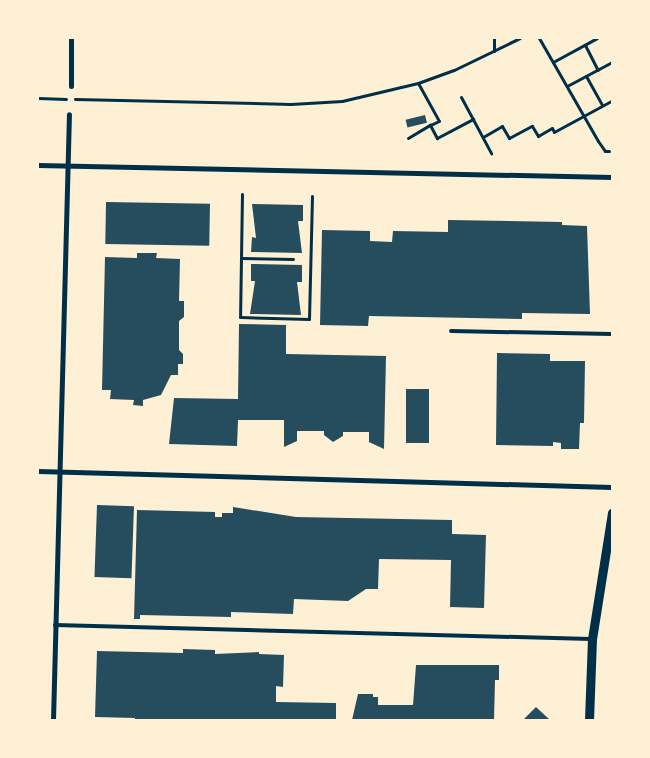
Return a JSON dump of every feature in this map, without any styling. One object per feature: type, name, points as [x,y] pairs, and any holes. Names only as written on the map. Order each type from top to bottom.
[{"type":"street","points":[[70,86],[71,38]]},
{"type":"street","points":[[53,720],[69,114]]},
{"type":"street","points":[[38,165],[612,177]]},
{"type":"street","points":[[38,471],[612,487]]},
{"type":"street","points":[[588,720],[592,639],[612,512]]},
{"type":"lane","points":[[451,331],[612,334]]},
{"type":"lane","points":[[56,625],[592,639]]},
{"type":"path","points":[[494,38],[494,52]]},
{"type":"path","points":[[38,98],[291,104],[342,101],[418,83],[494,52],[520,38]]},
{"type":"path","points":[[539,38],[605,151],[610,151]]},
{"type":"path","points":[[553,62],[597,38]]},
{"type":"path","points":[[585,45],[598,70]]},
{"type":"path","points":[[567,86],[612,62]]},
{"type":"path","points":[[586,76],[602,105]]},
{"type":"path","points":[[408,138],[439,121],[418,83]]},
{"type":"path","points":[[461,97],[491,153]]},
{"type":"path","points":[[482,137],[502,126],[509,138],[532,126],[538,136],[552,128],[554,132],[611,101]]},
{"type":"path","points":[[430,126],[437,138],[472,119]]},
{"type":"path","points":[[242,194],[240,317],[309,319],[312,196]]},
{"type":"path","points":[[241,258],[293,259]]},
{"type":"building","points":[[425,115],[427,123],[408,128],[406,120]]},
{"type":"building","points":[[106,202],[210,204],[209,246],[105,244]]},
{"type":"building","points":[[252,204],[303,205],[303,221],[298,221],[302,253],[251,252],[252,237],[256,238]]},
{"type":"building","points":[[448,220],[562,222],[562,225],[587,226],[590,314],[522,313],[522,319],[369,316],[368,326],[320,325],[322,230],[370,231],[370,241],[392,242],[393,231],[448,232]]},
{"type":"building","points":[[137,253],[157,253],[156,258],[180,259],[179,301],[184,301],[184,317],[179,321],[179,350],[183,354],[183,364],[178,364],[178,375],[171,375],[161,395],[143,400],[143,406],[133,405],[134,400],[110,399],[111,390],[102,390],[105,257],[137,258]]},
{"type":"building","points":[[251,264],[302,265],[302,282],[297,282],[301,315],[250,314],[255,281],[251,281]]},
{"type":"building","points":[[239,324],[286,325],[286,354],[386,356],[384,449],[369,442],[369,432],[343,432],[343,436],[333,442],[324,435],[324,431],[297,431],[297,441],[284,447],[284,420],[238,420],[237,446],[169,444],[174,398],[238,399]]},
{"type":"building","points":[[497,353],[550,354],[550,361],[585,361],[584,423],[580,423],[579,449],[561,449],[561,443],[553,442],[553,446],[496,445]]},
{"type":"building","points":[[406,389],[429,389],[429,443],[406,443]]},
{"type":"building","points":[[97,505],[134,506],[131,578],[94,577]]},
{"type":"building","points":[[233,507],[296,517],[452,520],[452,534],[486,535],[484,608],[450,607],[451,560],[379,559],[378,589],[366,589],[348,601],[294,599],[293,614],[231,612],[231,617],[140,615],[140,619],[134,619],[137,510],[215,512],[215,517],[222,517],[222,513],[233,513]]},
{"type":"building","points":[[183,649],[215,650],[215,654],[259,652],[259,654],[284,655],[283,687],[276,686],[276,702],[336,703],[336,720],[135,720],[135,718],[95,717],[97,651],[183,653]]},
{"type":"building","points":[[416,665],[499,665],[499,680],[495,680],[494,720],[352,720],[358,694],[373,694],[373,697],[378,697],[378,705],[413,705]]},
{"type":"building","points":[[536,707],[550,720],[523,720]]}]
